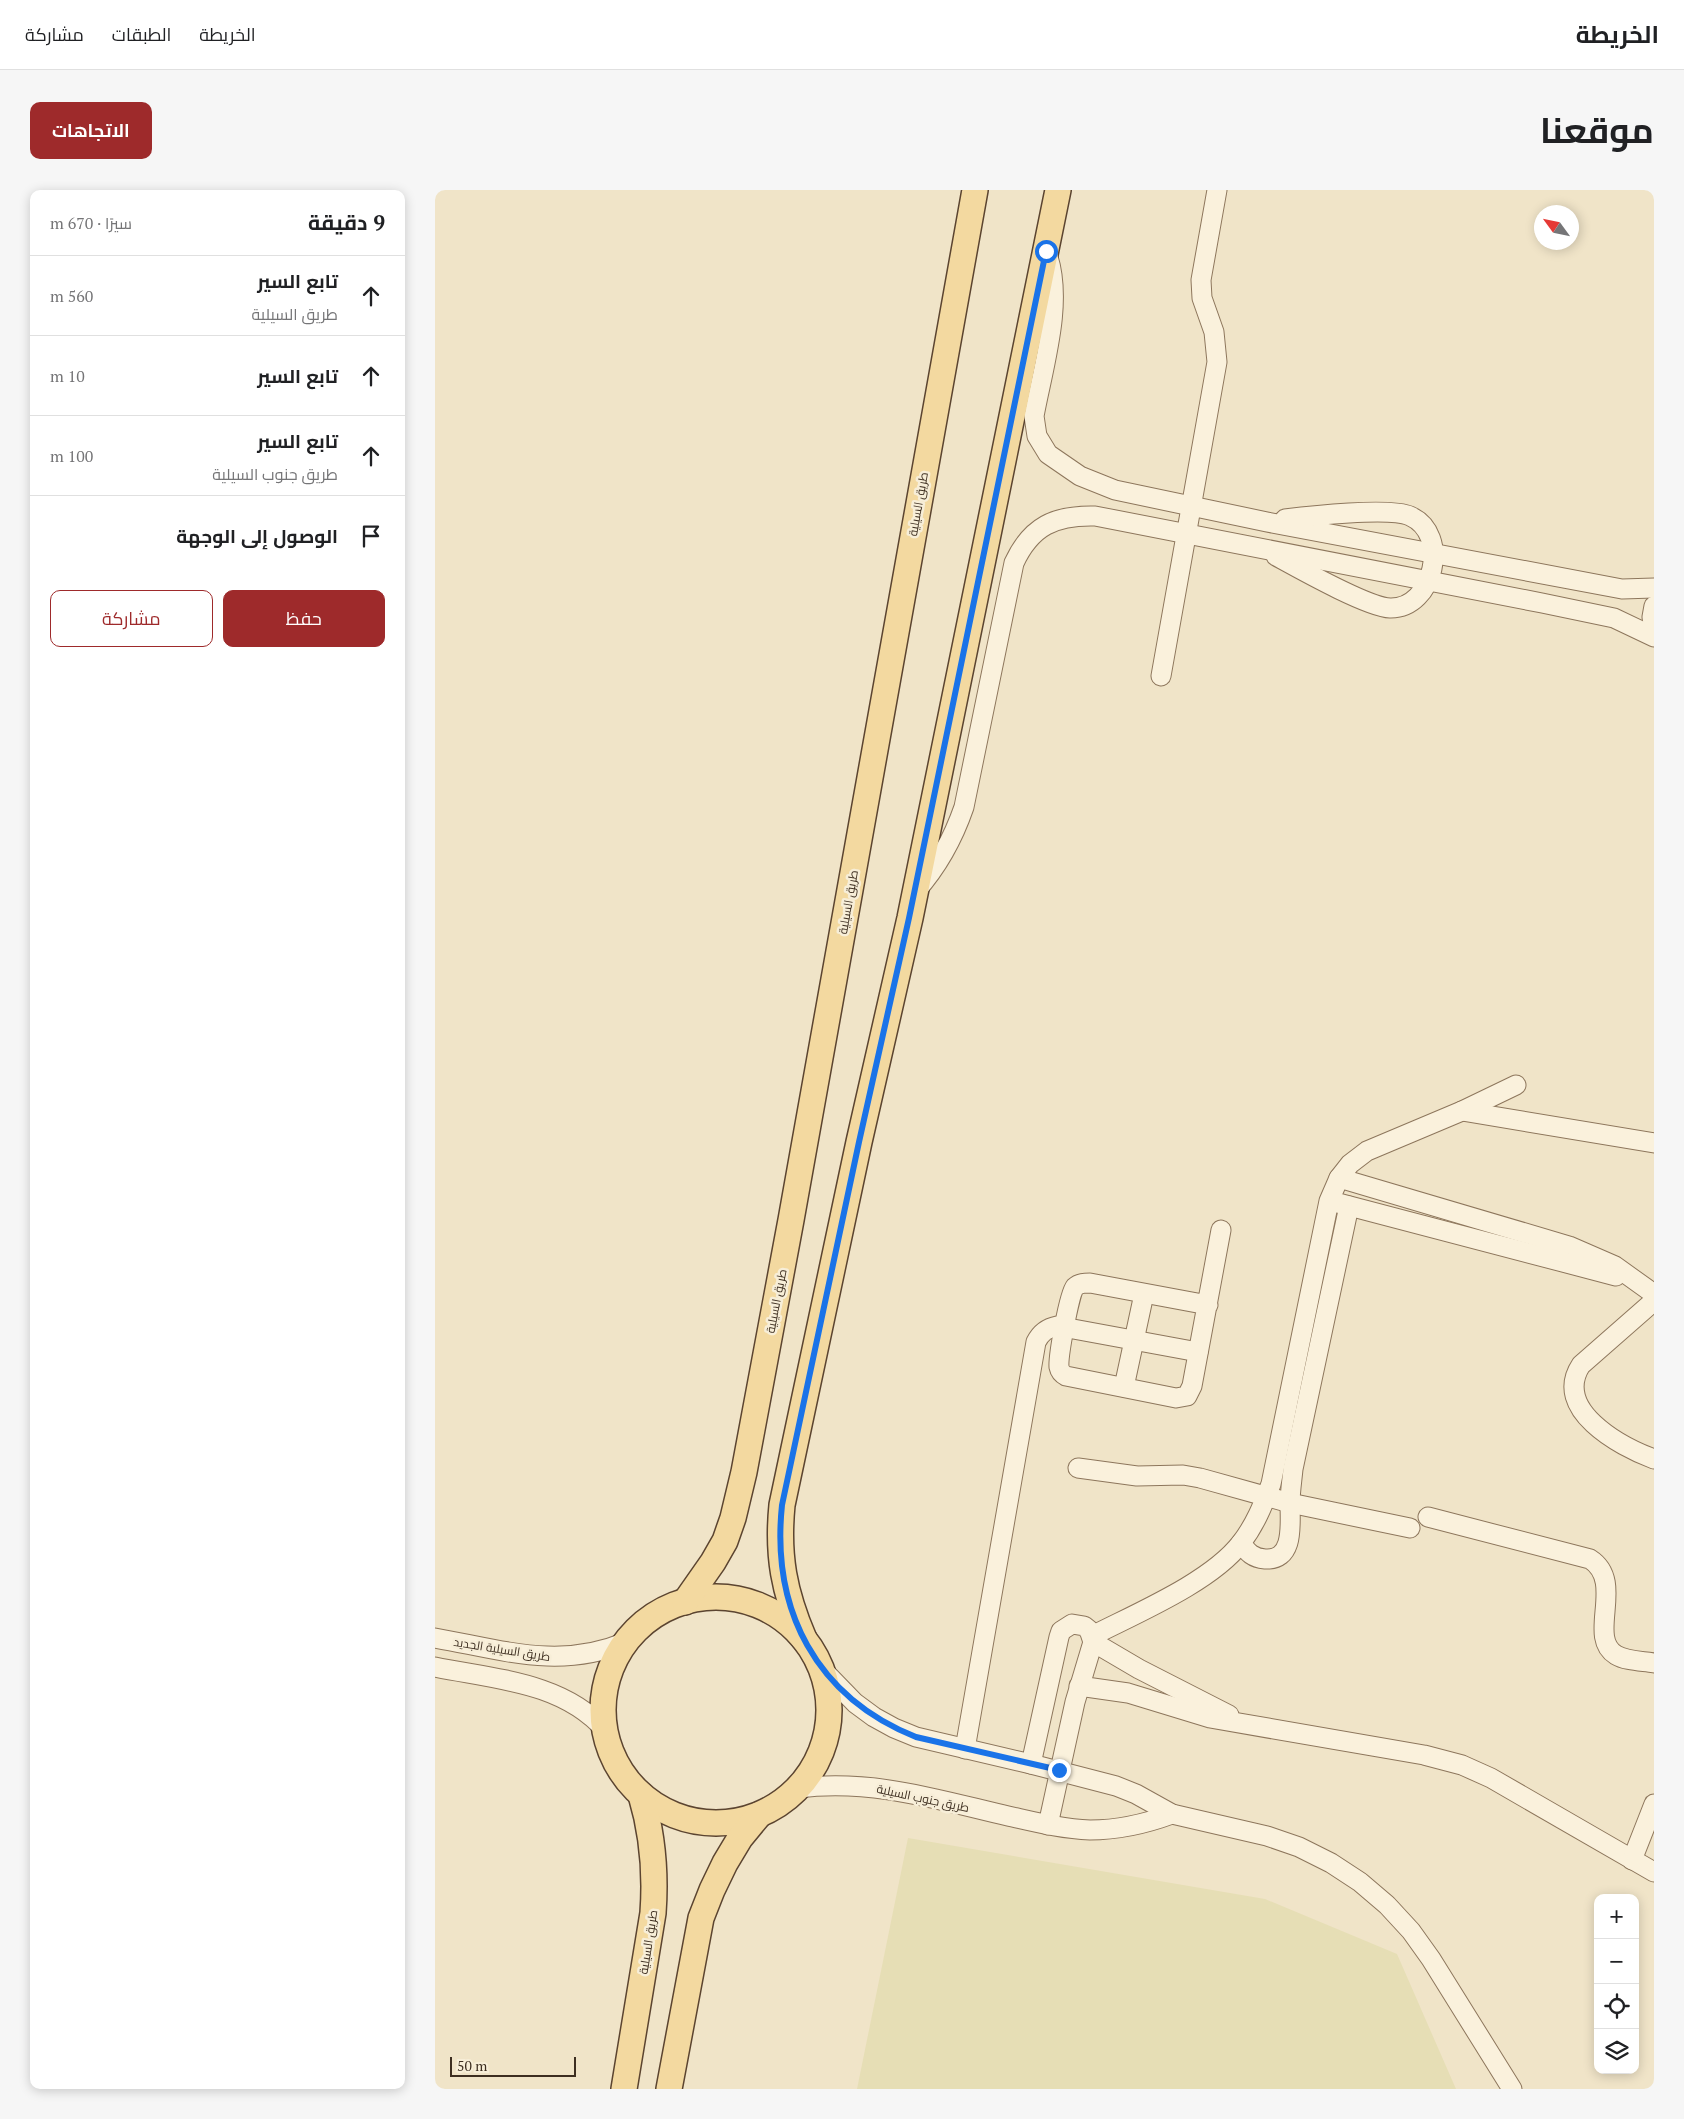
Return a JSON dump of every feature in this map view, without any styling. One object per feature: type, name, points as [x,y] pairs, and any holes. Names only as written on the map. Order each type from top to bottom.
[{"type":"main road","name":"طريق السيلية","points":[[685,1602],[725,1541],[733,1518],[744,1472],[791,1220],[975,190]]},
{"type":"main road","points":[[804,1639],[785,1620],[763,1607],[746,1602],[711,1597],[685,1602],[663,1611],[643,1625],[626,1642],[617,1658],[607,1684],[603,1712],[605,1730],[612,1755],[624,1777],[641,1795],[662,1810],[693,1821],[710,1823],[735,1822],[759,1815],[780,1804],[798,1788],[813,1768],[824,1745],[829,1720],[828,1694],[822,1669],[804,1639],[785,1587],[779,1532],[782,1505],[915,892],[1057,190]]},
{"type":"main road","name":"طريق السيلية","points":[[624,2089],[653,1913],[655,1889],[652,1842],[641,1795]]},
{"type":"main road","points":[[669,2089],[701,1918],[711,1890],[725,1863],[759,1815]]},
{"type":"street","points":[[1161,676],[1217,362],[1214,332],[1202,298],[1201,280],[1217,190]]},
{"type":"street","points":[[1046,251],[1051,268],[1054,297],[1034,416],[1037,436],[1042,445],[1056,460],[1097,484],[1115,490],[1267,522],[1621,589],[1654,588]]},
{"type":"street","points":[[1261,548],[1317,578],[1381,607],[1397,607],[1413,601],[1428,580],[1434,553],[1433,541],[1424,525],[1409,515],[1400,512],[1316,516],[1267,522]]},
{"type":"street","points":[[915,892],[941,860],[951,841],[964,807],[1011,575],[1017,558],[1033,534],[1051,522],[1071,516],[1095,516],[1603,615],[1625,622],[1654,637]]},
{"type":"street","points":[[1654,606],[1652,617],[1654,631]]},
{"type":"street","points":[[1048,1825],[1079,1686],[1093,1639],[1211,1572],[1241,1543],[1256,1520],[1273,1475],[1329,1201],[1339,1178],[1350,1164],[1367,1151],[1462,1111],[1516,1085]]},
{"type":"street","points":[[1462,1111],[1654,1143]]},
{"type":"street","points":[[1339,1178],[1569,1246],[1615,1266],[1654,1294]]},
{"type":"street","points":[[1329,1201],[1639,1282]]},
{"type":"street","points":[[1241,1543],[1248,1553],[1258,1559],[1270,1559],[1281,1555],[1287,1546],[1291,1527],[1290,1503],[1293,1469],[1349,1206]]},
{"type":"street","points":[[1207,1305],[1090,1283],[1079,1284],[1073,1291],[1063,1333],[1059,1364],[1062,1374],[1176,1398],[1187,1396],[1192,1386],[1221,1230]]},
{"type":"street","points":[[1124,1387],[1144,1294]]},
{"type":"street","points":[[1654,1301],[1581,1365],[1576,1372],[1573,1387],[1575,1400],[1593,1422],[1629,1448],[1654,1459]]},
{"type":"street","points":[[965,1750],[1035,1349],[1041,1343],[1063,1333],[1135,1340],[1198,1352]]},
{"type":"street","points":[[1078,1468],[1137,1476],[1183,1475],[1290,1503],[1410,1528]]},
{"type":"street","points":[[1428,1517],[1590,1559],[1599,1566],[1606,1580],[1604,1633],[1609,1648],[1621,1657],[1654,1663]]},
{"type":"street","points":[[1031,1764],[1061,1631],[1072,1624],[1085,1626],[1093,1639],[1139,1669],[1244,1722]]},
{"type":"street","name":"طريق السيلية الجديد","points":[[435,1638],[554,1658],[591,1654],[626,1642]]},
{"type":"street","points":[[435,1667],[546,1690],[583,1710],[605,1730]]},
{"type":"street","points":[[822,1669],[855,1702],[894,1728],[916,1737],[965,1750],[1059,1770],[1116,1786],[1136,1794],[1172,1814],[1267,1836],[1299,1847],[1331,1863],[1360,1882],[1387,1905],[1411,1931],[1431,1959],[1512,2089]]},
{"type":"street","points":[[1079,1686],[1128,1693],[1194,1714],[1424,1755],[1462,1765],[1491,1778],[1654,1872]]},
{"type":"street","name":"طريق جنوب السيلية","points":[[798,1788],[837,1785],[875,1787],[1069,1828],[1111,1829],[1145,1823],[1172,1814]]},
{"type":"street","points":[[1632,1860],[1654,1804]]},
{"type":"shaded area","points":[[908,1838],[1265,1899],[1397,1954],[1456,2089],[857,2089]]},
{"type":"route","points":[[1046,251],[909,918],[859,1142],[782,1505],[779,1532],[780,1560],[785,1587],[804,1639],[822,1669],[855,1702],[874,1717],[916,1737],[965,1750],[1059,1770]]}]
